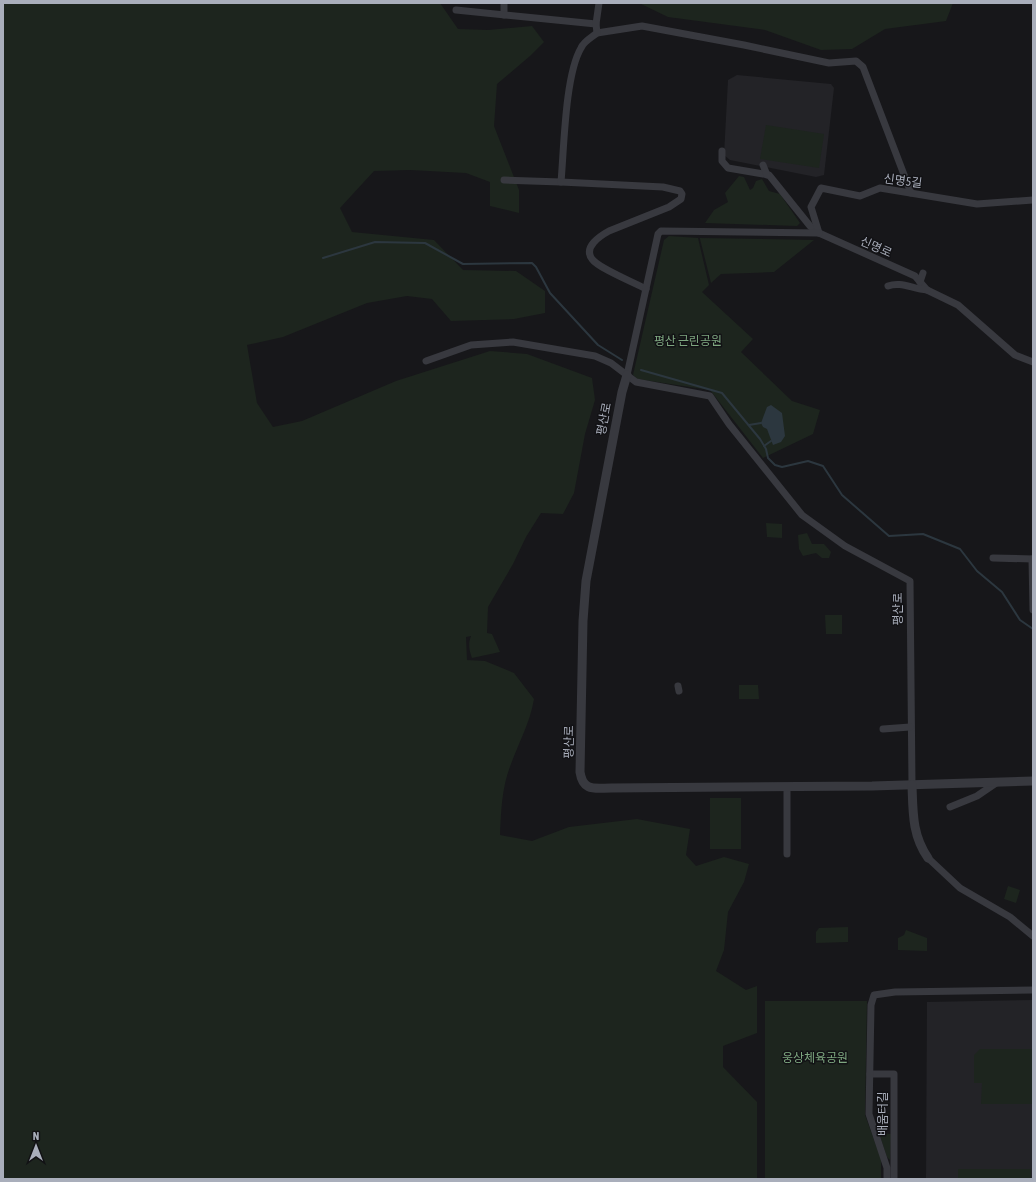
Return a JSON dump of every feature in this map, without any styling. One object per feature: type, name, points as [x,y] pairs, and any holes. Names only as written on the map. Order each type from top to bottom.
[{"type":"street","points":[[504,3],[504,15]]},
{"type":"street","points":[[597,34],[596,24],[599,3]]},
{"type":"street","points":[[456,10],[596,24]]},
{"type":"street","points":[[560,182],[573,71],[580,48],[586,41],[597,34],[642,26],[744,44],[829,63],[856,61],[863,67],[911,193]]},
{"type":"street","points":[[722,151],[722,161],[728,168],[767,175]]},
{"type":"street","points":[[763,165],[767,175]]},
{"type":"street","name":"신명로","points":[[767,175],[769,175],[810,226],[819,233],[915,276],[927,290],[956,303],[1015,355],[1033,362]]},
{"type":"street","points":[[504,180],[663,186],[680,191],[682,194],[681,199],[669,207],[609,231],[600,236],[592,245],[590,254],[592,259],[600,266],[646,289]]},
{"type":"street","name":"신명5길","points":[[819,233],[810,207],[821,188],[860,196],[880,188],[977,204],[1033,200]]},
{"type":"street","points":[[627,375],[658,234],[661,231],[819,233]]},
{"type":"street","points":[[920,282],[923,273]]},
{"type":"street","points":[[888,286],[900,283],[915,289],[927,290]]},
{"type":"street","name":"평산로","points":[[426,361],[471,345],[514,342],[595,356],[611,363],[636,382],[710,396],[729,424],[802,515],[845,546],[910,581],[910,727],[913,824],[920,844],[928,858],[960,888],[1010,917],[1033,936]]},
{"type":"street","name":"평산로","points":[[627,375],[622,392],[586,581],[583,629],[581,781],[586,786],[592,788],[787,787],[1033,782]]},
{"type":"street","points":[[993,558],[1032,559],[1033,610]]},
{"type":"street","points":[[883,729],[910,727]]},
{"type":"street","points":[[950,807],[977,796],[996,782]]},
{"type":"street","points":[[787,787],[787,854]]},
{"type":"street","points":[[890,1168],[869,1114],[871,1005],[872,998],[876,993],[1033,990]]},
{"type":"street","name":"배움터길","points":[[870,1074],[894,1074],[890,1168],[887,1179]]},
{"type":"street","name":"배움터길","points":[[890,1168],[894,1179]]},
{"type":"shaded area","points":[[737,75],[831,84],[834,88],[824,175],[816,177],[730,160],[724,155],[728,80]]},
{"type":"shaded area","points":[[771,405],[782,413],[785,436],[781,442],[773,445],[767,429],[763,427],[761,423],[767,407]]},
{"type":"shaded area","points":[[1033,1000],[1033,1179],[926,1179],[927,1002]]},
{"type":"green space","points":[[3,3],[440,3],[458,29],[488,30],[532,26],[544,42],[497,84],[494,126],[519,190],[519,213],[490,206],[490,182],[466,173],[410,170],[374,171],[340,208],[352,232],[434,240],[463,270],[516,271],[545,291],[545,313],[514,319],[451,321],[432,299],[407,296],[367,303],[283,337],[247,345],[257,403],[273,427],[302,421],[396,381],[490,351],[527,354],[592,378],[595,400],[585,434],[574,493],[563,514],[541,513],[526,537],[513,564],[488,607],[487,633],[492,634],[500,652],[472,658],[469,647],[471,636],[466,637],[467,660],[485,661],[514,673],[534,699],[527,724],[508,772],[504,790],[500,835],[532,841],[569,827],[637,819],[690,829],[686,855],[696,866],[724,857],[749,864],[744,882],[728,912],[724,950],[716,971],[746,990],[757,986],[757,1033],[723,1046],[723,1067],[757,1102],[757,1179],[3,1179]]},
{"type":"green space","points":[[639,3],[953,3],[946,21],[885,29],[852,49],[821,50],[765,30],[668,17]]},
{"type":"green space","points":[[766,125],[824,134],[819,168],[760,159]]},
{"type":"green space","points":[[739,176],[744,177],[750,190],[753,188],[756,181],[762,179],[769,191],[780,194],[800,223],[797,226],[705,223],[714,210],[728,202],[725,193]]},
{"type":"green space","name":"평산 근린공원","points":[[669,236],[698,238],[709,285],[702,292],[753,339],[741,352],[792,401],[820,410],[813,434],[763,458],[710,390],[637,379],[633,375],[664,240]]},
{"type":"green space","points":[[700,238],[814,240],[774,272],[721,274],[711,283]]},
{"type":"green space","points":[[766,523],[782,524],[782,538],[767,537]]},
{"type":"green space","points":[[807,533],[812,544],[824,544],[831,552],[829,558],[822,558],[816,553],[803,556],[799,549],[798,535]]},
{"type":"green space","points":[[825,615],[842,615],[842,634],[826,634]]},
{"type":"green space","points":[[739,685],[758,685],[759,699],[739,699]]},
{"type":"green space","points":[[710,798],[741,798],[741,849],[710,849]]},
{"type":"green space","points":[[1008,886],[1020,890],[1016,903],[1004,899]]},
{"type":"green space","points":[[848,927],[848,942],[816,943],[816,932],[819,928]]},
{"type":"green space","points":[[906,930],[927,938],[927,951],[898,950],[898,938],[904,935]]},
{"type":"green space","name":"웅상체육공원","points":[[765,1001],[867,1001],[865,1115],[881,1159],[881,1179],[765,1179]]},
{"type":"green space","points":[[980,1049],[1033,1049],[1033,1104],[981,1104],[982,1083],[974,1083],[974,1055]]},
{"type":"green space","points":[[879,1133],[891,1134],[890,1160],[887,1157]]},
{"type":"green space","points":[[958,1169],[1031,1169],[1031,1179],[958,1179]]},
{"type":"waterway","points":[[323,258],[375,242],[425,243],[463,264],[532,263],[536,267],[550,293],[598,345],[622,360]]},
{"type":"waterway","points":[[641,370],[722,393],[760,439],[766,449],[768,458],[775,465],[782,467],[808,461],[823,466],[842,495],[889,536],[923,534],[960,549],[977,571],[1002,592],[1020,620],[1033,629]]},
{"type":"waterway","points":[[749,425],[761,423]]},
{"type":"waterway","points":[[764,446],[771,441]]}]
